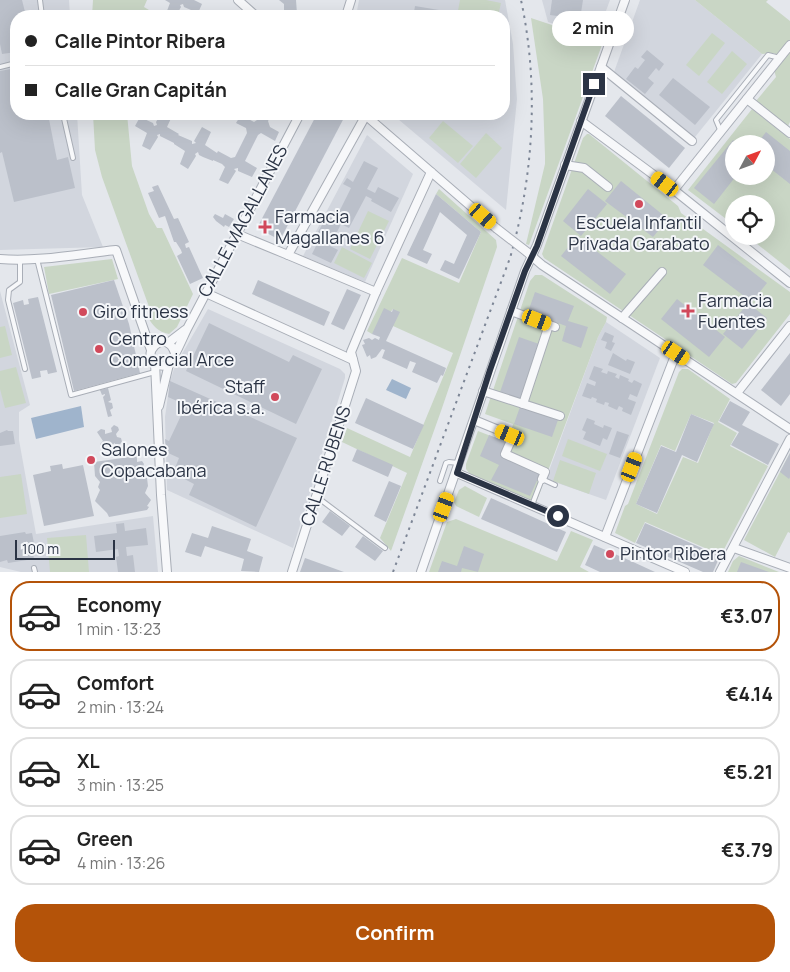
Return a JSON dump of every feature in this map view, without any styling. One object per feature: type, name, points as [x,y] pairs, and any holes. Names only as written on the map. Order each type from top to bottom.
[{"type":"street","points":[[238,0],[249,10]]},
{"type":"street","points":[[421,572],[457,473],[529,254],[537,246],[625,0]]},
{"type":"street","points":[[674,190],[790,45]]},
{"type":"street","points":[[600,67],[692,141]]},
{"type":"street","points":[[748,99],[790,133]]},
{"type":"street","name":"CALLE MAGALLANES","points":[[174,353],[297,120]]},
{"type":"street","points":[[288,255],[362,120]]},
{"type":"street","points":[[372,120],[496,228],[529,254],[790,429]]},
{"type":"street","points":[[581,121],[674,190],[790,283]]},
{"type":"street","points":[[566,164],[584,168],[608,187]]},
{"type":"street","name":"CALLE RUBENS","points":[[292,572],[356,371],[350,352],[431,172]]},
{"type":"street","points":[[237,234],[376,292]]},
{"type":"street","points":[[0,259],[37,259],[116,250],[151,350],[150,355],[155,363],[161,495],[167,572]]},
{"type":"street","points":[[622,318],[662,272]]},
{"type":"street","points":[[206,293],[353,360]]},
{"type":"street","points":[[511,311],[552,326],[524,404]]},
{"type":"street","points":[[142,323],[151,335],[173,347],[174,353],[174,357],[168,364],[157,415]]},
{"type":"street","points":[[737,393],[790,326]]},
{"type":"street","name":"CALLE MAGALLANES","points":[[164,342],[187,329]]},
{"type":"street","points":[[151,350],[154,345],[164,342]]},
{"type":"street","points":[[605,537],[676,353]]},
{"type":"street","points":[[155,363],[159,365],[168,364]]},
{"type":"street","points":[[483,391],[560,416]]},
{"type":"street","points":[[474,420],[513,436],[505,454],[545,472],[542,479]]},
{"type":"street","points":[[720,572],[790,439]]},
{"type":"street","points":[[457,473],[685,572]]},
{"type":"street","points":[[734,548],[790,568]]},
{"type":"lane","points":[[721,132],[716,120],[768,56],[780,58]]},
{"type":"lane","points":[[64,120],[73,158]]},
{"type":"lane","points":[[37,259],[71,395],[155,372]]},
{"type":"lane","points":[[20,260],[20,282],[9,290],[8,300],[25,369]]},
{"type":"lane","points":[[440,481],[446,463],[460,464]]},
{"type":"lane","points":[[532,505],[542,479],[556,484]]},
{"type":"lane","points":[[316,497],[385,548]]},
{"type":"shaded area","points":[[0,0],[69,0],[70,10],[10,10],[10,120],[77,120],[82,195],[103,247],[0,250]]},
{"type":"shaded area","points":[[359,0],[505,0],[507,10],[357,10]]},
{"type":"shaded area","points":[[542,0],[610,0],[596,38],[548,22]]},
{"type":"shaded area","points":[[640,0],[695,0],[762,54],[695,137],[614,72]]},
{"type":"shaded area","points":[[510,28],[517,99],[506,210],[399,120],[510,120]]},
{"type":"shaded area","points":[[367,135],[413,174],[365,282],[303,256]]},
{"type":"shaded area","points":[[0,291],[30,405],[19,412],[19,440],[36,534],[153,516],[158,572],[21,572],[0,567]]},
{"type":"shaded area","points":[[208,309],[340,369],[345,374],[293,548],[167,490],[165,417],[170,381],[175,366]]},
{"type":"shaded area","points":[[606,322],[660,358],[606,500],[546,479],[598,337]]},
{"type":"green space","points":[[93,0],[147,0],[144,7],[149,10],[92,10]]},
{"type":"green space","points":[[460,0],[486,0],[501,3],[499,10],[458,10]]},
{"type":"green space","points":[[695,0],[768,0],[766,2],[790,21],[790,122],[788,126],[756,101],[776,77],[773,66],[779,58],[774,53],[762,54]]},
{"type":"green space","points":[[531,18],[603,42],[529,245],[526,244],[545,164],[543,99]]},
{"type":"green space","points":[[712,33],[725,43],[699,76],[686,65]]},
{"type":"green space","points":[[732,51],[747,64],[722,94],[707,82]]},
{"type":"green space","points":[[752,109],[790,139],[790,270],[758,245],[775,245],[775,195],[725,195],[725,218],[688,190],[725,143],[725,185],[775,185],[775,135],[731,135]]},
{"type":"green space","points":[[93,120],[128,120],[132,166],[149,214],[157,228],[162,228],[193,294],[177,327],[169,334],[156,328],[147,316],[152,315],[102,177],[95,150]]},
{"type":"green space","points":[[443,121],[473,146],[458,163],[429,138]]},
{"type":"green space","points":[[486,133],[502,148],[476,178],[460,164]]},
{"type":"green space","points":[[589,134],[678,206],[681,213],[790,292],[790,314],[736,383],[732,384],[544,258],[542,254],[583,138]]},
{"type":"green space","points":[[439,189],[496,240],[497,247],[391,551],[380,538],[407,473],[342,442],[347,428],[410,457],[453,353],[393,326],[393,309],[372,334],[367,331],[402,258],[459,283],[481,232],[436,194]]},
{"type":"green space","points":[[368,211],[389,221],[370,259],[350,249]]},
{"type":"green space","points":[[342,247],[372,263],[364,278],[334,263]]},
{"type":"green space","points":[[112,259],[118,279],[49,294],[44,267]]},
{"type":"green space","points":[[535,275],[542,275],[607,317],[536,503],[470,474],[466,469],[466,464],[478,431],[509,443],[513,424],[485,414],[530,281]]},
{"type":"green space","points":[[5,326],[12,355],[0,358],[0,327]]},
{"type":"green space","points":[[16,367],[26,403],[5,408],[0,389],[0,371]]},
{"type":"green space","points":[[682,369],[688,369],[730,399],[718,422],[737,433],[730,446],[768,466],[721,555],[645,522],[635,543],[615,533],[679,372]],"holes":[[[691,414],[714,423],[698,463],[683,457],[657,514],[636,504],[661,445],[675,451]]]},
{"type":"green space","points":[[568,439],[607,454],[600,471],[562,456]]},
{"type":"green space","points":[[790,453],[790,533],[788,532],[775,557],[744,540]]},
{"type":"green space","points":[[560,460],[596,473],[589,494],[553,481]]},
{"type":"green space","points":[[21,474],[27,514],[0,518],[0,477]]},
{"type":"green space","points":[[465,486],[487,498],[479,517],[456,506],[454,502],[459,490]]},
{"type":"green space","points":[[456,519],[557,561],[571,531],[593,540],[580,567],[589,572],[429,572],[447,522]]},
{"type":"green space","points":[[86,535],[89,572],[50,572],[47,538]]},
{"type":"green space","points":[[739,556],[779,572],[728,572],[733,561]]},
{"type":"water","points":[[392,379],[411,388],[406,399],[386,390]]},
{"type":"water","points":[[81,406],[84,427],[36,439],[31,418]]},
{"type":"building","points":[[0,0],[22,0],[24,10],[10,10],[10,53],[2,54],[0,44]]},
{"type":"building","points":[[165,0],[194,0],[202,4],[199,10],[191,10],[184,7],[183,4],[180,5],[179,10],[167,10],[170,3]]},
{"type":"building","points":[[279,0],[296,0],[297,10],[284,10],[284,4]]},
{"type":"building","points":[[552,0],[583,0],[580,19],[550,15]]},
{"type":"building","points":[[415,6],[439,10],[414,10]]},
{"type":"building","points":[[647,50],[664,64],[659,71],[656,68],[648,78],[654,83],[645,94],[626,79],[635,67],[638,69],[645,60],[641,57]]},
{"type":"building","points":[[10,69],[10,120],[49,120],[57,160],[68,157],[75,188],[14,202],[2,152],[0,153],[0,71]]},
{"type":"building","points":[[673,78],[710,107],[695,125],[659,95]]},
{"type":"building","points":[[621,96],[685,148],[669,168],[605,116]]},
{"type":"building","points":[[138,120],[146,120],[153,123],[154,126],[157,125],[157,120],[170,120],[167,127],[178,135],[192,141],[192,144],[196,143],[194,141],[202,127],[211,132],[205,145],[217,153],[218,151],[231,158],[235,157],[247,133],[246,128],[236,123],[238,120],[250,120],[254,122],[257,120],[269,120],[270,127],[279,132],[275,141],[261,133],[258,135],[245,161],[257,168],[252,177],[238,171],[238,168],[234,169],[236,171],[228,184],[219,180],[225,167],[222,164],[199,155],[198,152],[195,154],[196,156],[188,169],[180,164],[185,151],[160,136],[160,134],[157,135],[158,137],[150,150],[142,146],[147,133],[135,126]]},
{"type":"building","points":[[314,120],[343,120],[280,240],[257,228]]},
{"type":"building","points":[[775,139],[790,151],[790,184],[775,172]]},
{"type":"building","points":[[725,150],[725,185],[729,185],[714,204],[694,188]]},
{"type":"building","points":[[364,161],[378,168],[367,189],[375,193],[378,187],[399,198],[391,212],[371,201],[372,199],[366,196],[349,228],[341,224],[330,246],[338,250],[331,263],[312,254],[322,234],[318,232],[327,216],[335,220],[351,188],[343,184],[347,178],[353,182]]},
{"type":"building","points":[[621,181],[668,219],[653,237],[605,201]]},
{"type":"building","points":[[158,185],[174,219],[178,218],[189,242],[185,244],[186,248],[189,247],[203,278],[190,284],[177,256],[182,253],[181,250],[176,242],[174,242],[165,216],[159,218],[148,193],[154,191],[152,187]]},
{"type":"building","points":[[588,189],[607,204],[581,236],[563,221]]},
{"type":"building","points":[[436,194],[481,232],[459,279],[440,270],[445,260],[454,264],[467,235],[440,212],[423,250],[432,254],[427,264],[407,255]]},
{"type":"building","points":[[215,214],[223,218],[225,214],[234,219],[229,227],[225,225],[224,227],[213,217]]},
{"type":"building","points":[[577,236],[626,274],[610,294],[561,256]]},
{"type":"building","points":[[718,245],[767,283],[752,302],[703,265]]},
{"type":"building","name":"Centro Comercial Arce","points":[[114,280],[129,324],[140,373],[74,391],[51,295]]},
{"type":"building","points":[[258,280],[330,312],[324,326],[252,294]]},
{"type":"building","points":[[347,289],[361,295],[344,330],[331,324]]},
{"type":"building","points":[[535,292],[574,306],[568,321],[588,327],[581,348],[562,341],[566,326],[528,312]]},
{"type":"building","points":[[38,297],[57,372],[48,374],[47,370],[40,371],[41,377],[32,379],[13,303],[23,300],[24,305],[29,304],[28,299]]},
{"type":"building","points":[[677,299],[725,337],[709,357],[661,319]]},
{"type":"building","points":[[748,303],[767,318],[742,349],[723,334]]},
{"type":"building","points":[[384,308],[392,312],[393,309],[400,312],[386,341],[446,368],[443,376],[441,375],[437,383],[412,372],[416,363],[410,361],[407,369],[382,358],[385,350],[382,349],[376,357],[371,359],[370,355],[367,357],[362,345],[365,344],[363,340],[375,338],[379,340],[380,337],[372,334]]},
{"type":"building","name":"Staff Ibérica s.a.","points":[[209,323],[289,362],[293,355],[322,369],[296,424],[186,371]]},
{"type":"building","points":[[605,332],[614,336],[612,342],[615,343],[611,351],[605,348],[607,342],[601,340]]},
{"type":"building","points":[[519,337],[539,344],[519,402],[499,395]]},
{"type":"building","points":[[613,353],[626,361],[627,359],[635,362],[630,374],[608,365]]},
{"type":"building","points":[[790,353],[790,394],[781,406],[761,390]]},
{"type":"building","points":[[594,366],[603,369],[601,372],[607,374],[608,371],[617,374],[615,377],[619,379],[620,375],[629,379],[628,381],[632,383],[634,380],[642,384],[637,397],[630,394],[628,399],[636,402],[631,415],[622,411],[623,408],[619,406],[617,410],[608,406],[609,403],[605,402],[604,405],[596,402],[597,399],[582,396],[587,383],[595,386],[596,382],[589,379]]},
{"type":"building","points":[[170,381],[297,438],[256,527],[189,495],[194,484],[173,473],[179,458],[166,452],[165,439],[169,441],[186,405],[168,397]]},
{"type":"building","points":[[108,388],[111,400],[108,402],[112,403],[113,408],[110,410],[112,416],[108,417],[103,397],[105,394],[102,395],[100,390]]},
{"type":"building","points":[[366,398],[424,425],[413,449],[355,423]]},
{"type":"building","points":[[730,401],[750,412],[742,425],[779,444],[768,465],[731,445],[739,432],[719,421]]},
{"type":"building","points":[[521,404],[559,417],[552,437],[514,424]]},
{"type":"building","points":[[691,414],[714,424],[697,462],[682,455],[657,513],[636,504],[661,446],[676,452]]},
{"type":"building","points":[[587,418],[595,421],[594,424],[603,428],[604,425],[612,428],[607,440],[603,438],[600,446],[583,439],[586,432],[582,430]]},
{"type":"building","points":[[114,425],[118,427],[119,430],[116,434],[117,437],[121,438],[122,442],[119,445],[115,443],[109,444],[105,449],[102,448],[100,444],[103,441],[97,432],[101,429],[105,430],[105,434],[112,432],[111,428]]},
{"type":"building","points":[[7,430],[13,431],[15,444],[0,446],[0,433]]},
{"type":"building","points":[[617,431],[629,435],[620,458],[609,454]]},
{"type":"building","points":[[489,435],[509,443],[502,457],[540,474],[530,496],[491,480],[499,465],[480,456]]},
{"type":"building","points":[[357,449],[393,465],[388,477],[352,461]]},
{"type":"building","points":[[790,453],[790,477],[789,479],[780,472]]},
{"type":"building","points":[[137,456],[137,462],[142,461],[144,464],[141,472],[147,478],[148,486],[145,493],[151,500],[147,506],[149,507],[147,510],[109,517],[95,501],[100,490],[98,487],[100,482],[95,476],[94,462]]},
{"type":"building","points":[[62,464],[63,469],[83,465],[94,516],[44,526],[33,475],[51,471],[50,466]]},
{"type":"building","points":[[389,481],[401,486],[386,522],[374,516]]},
{"type":"building","points":[[491,498],[566,532],[557,552],[481,519]]},
{"type":"building","points":[[330,511],[350,526],[342,536],[322,522]]},
{"type":"building","points":[[124,523],[125,531],[146,528],[148,545],[126,547],[127,556],[133,555],[135,572],[118,572],[116,557],[119,556],[118,549],[96,552],[94,536],[117,533],[116,524]]},
{"type":"building","points":[[645,523],[720,556],[713,572],[703,572],[636,543]]},
{"type":"building","points":[[212,526],[251,539],[247,551],[263,557],[259,572],[241,571],[244,559],[205,546],[201,557],[185,552],[192,533],[208,538]]},
{"type":"building","points":[[25,532],[26,534],[32,533],[36,553],[33,553],[34,559],[8,563],[7,560],[0,562],[0,536]]},
{"type":"building","points":[[363,536],[383,551],[375,561],[355,547]]},
{"type":"building","points":[[594,545],[655,572],[600,572],[585,565]]},
{"type":"building","points":[[464,546],[484,554],[478,572],[462,568],[461,572],[438,572],[442,561],[457,566]]},
{"type":"building","points":[[305,558],[344,572],[300,572]]},
{"type":"building","points":[[741,562],[769,572],[737,572]]},
{"type":"railway","points":[[393,572],[510,258],[518,227],[529,162],[532,97],[527,32],[521,0]]},
{"type":"place","name":"Escuela Infantil Privada Garabato","points":[[639,204]]},
{"type":"place","name":"Farmacia Magallanes 6","points":[[265,227]]},
{"type":"place","name":"Farmacia Fuentes","points":[[688,311]]},
{"type":"place","name":"Giro fitness","points":[[83,312]]},
{"type":"place","name":"Centro Comercial Arce","points":[[99,349]]},
{"type":"place","name":"Staff Ibérica s.a.","points":[[275,397]]},
{"type":"place","name":"Salones Copacabana","points":[[91,460]]},
{"type":"place","name":"Pintor Ribera","points":[[610,554]]},
{"type":"route","points":[[558,516],[457,473],[490,370],[525,271],[537,246],[594,84]]}]
